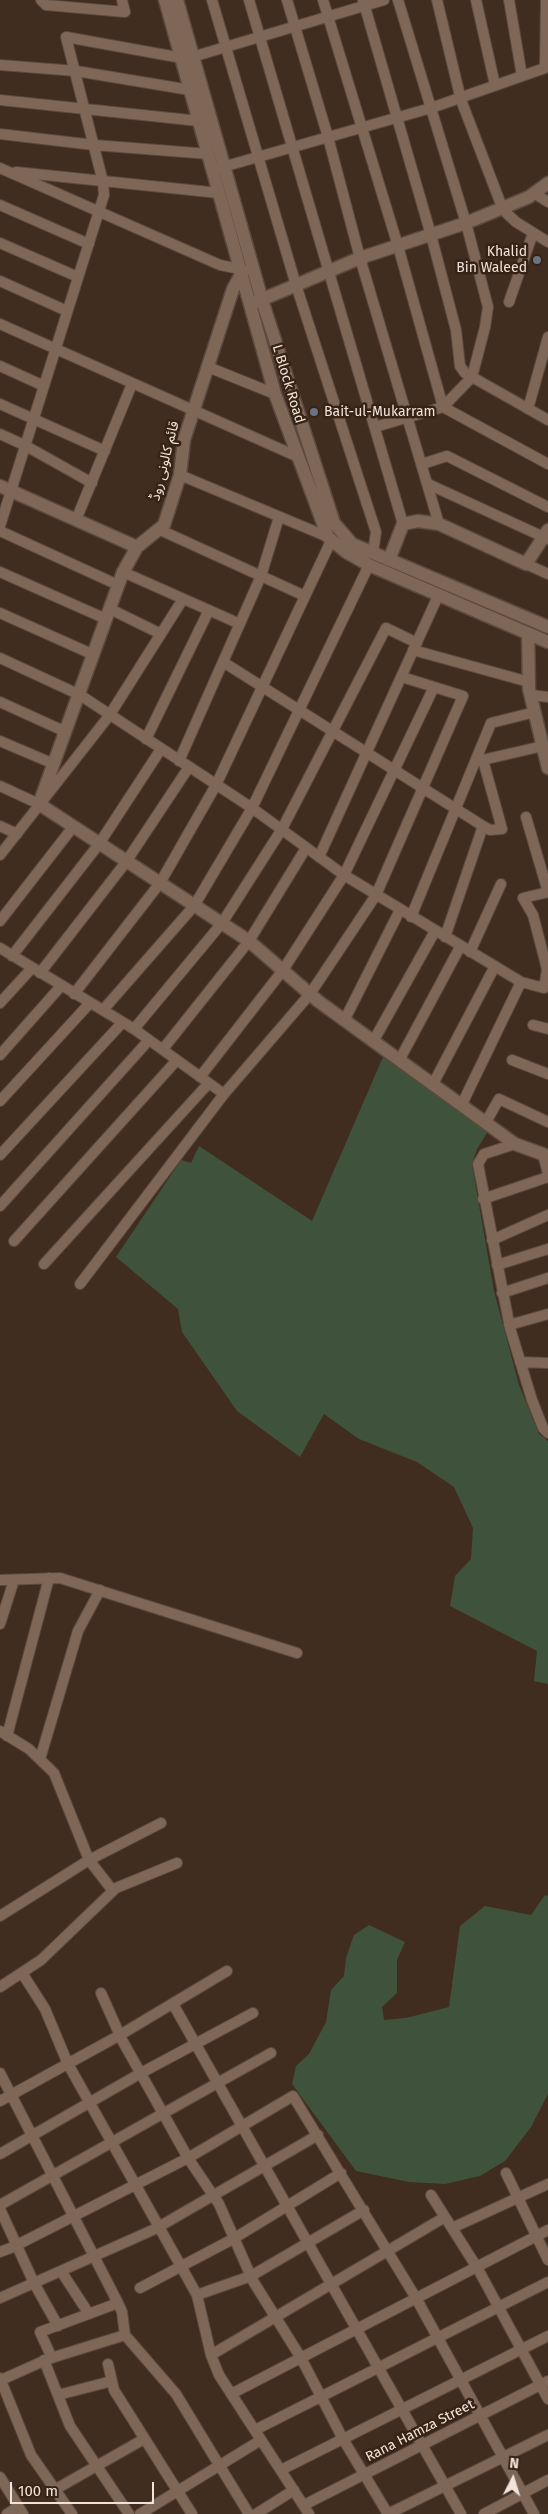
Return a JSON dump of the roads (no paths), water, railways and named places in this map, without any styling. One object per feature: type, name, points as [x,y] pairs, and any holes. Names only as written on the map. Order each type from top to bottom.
[{"type":"street","points":[[41,0],[46,4],[87,4],[125,12],[122,0]]},
{"type":"street","name":"L Block Road","points":[[165,0],[187,57],[218,169],[252,262],[262,300],[334,523],[352,544],[548,627]]},
{"type":"street","name":"L Block Road","points":[[178,0],[190,90],[209,154],[218,169],[219,193],[249,305],[275,394],[296,456],[329,539]]},
{"type":"street","points":[[212,0],[296,285],[376,532],[373,552]]},
{"type":"street","points":[[249,0],[403,524],[389,560]]},
{"type":"street","points":[[287,0],[328,137],[360,258],[439,524]]},
{"type":"street","points":[[324,0],[398,246],[443,407],[548,464]]},
{"type":"street","points":[[0,526],[67,311],[100,213],[104,195],[103,182],[66,37],[187,57],[328,17],[364,3],[384,0]]},
{"type":"street","points":[[375,427],[443,407],[472,377],[485,327],[488,307],[466,223],[398,0]]},
{"type":"street","points":[[437,0],[460,98],[502,207],[516,222],[548,242]]},
{"type":"street","points":[[476,0],[495,85]]},
{"type":"street","points":[[509,0],[522,76]]},
{"type":"street","points":[[218,169],[431,108],[545,68],[546,0]]},
{"type":"street","points":[[364,3],[431,235],[456,330],[460,366],[472,377],[548,420]]},
{"type":"street","points":[[0,65],[76,71],[190,90]]},
{"type":"street","points":[[0,100],[83,107],[199,121]]},
{"type":"street","points":[[0,134],[94,145],[209,154]]},
{"type":"street","points":[[3,169],[103,182],[219,193]]},
{"type":"street","points":[[3,169],[100,213],[240,272]]},
{"type":"street","points":[[249,305],[360,258],[466,223],[534,193],[548,184]]},
{"type":"street","points":[[534,193],[548,202]]},
{"type":"street","points":[[0,206],[89,244]]},
{"type":"street","points":[[509,302],[533,233]]},
{"type":"street","points":[[0,243],[78,277]]},
{"type":"street","name":"قائم کالونی روڈ","points":[[137,547],[164,525],[180,474],[184,440],[234,289],[240,272],[252,262]]},
{"type":"street","points":[[0,281],[67,311]]},
{"type":"street","points":[[0,324],[296,456]]},
{"type":"street","points":[[528,409],[548,337]]},
{"type":"street","points":[[0,366],[44,386]]},
{"type":"street","points":[[208,367],[275,394]]},
{"type":"street","points":[[76,520],[132,384]]},
{"type":"street","points":[[0,404],[105,450]]},
{"type":"street","points":[[0,434],[26,446],[92,483]]},
{"type":"street","points":[[422,464],[447,456],[548,507]]},
{"type":"street","points":[[180,474],[329,539],[369,565],[548,642]]},
{"type":"street","points":[[428,484],[546,535],[526,564]]},
{"type":"street","points":[[0,486],[137,547],[118,585],[80,695],[39,804]]},
{"type":"street","points":[[179,761],[261,576],[279,517]]},
{"type":"street","points":[[403,524],[418,521],[439,524],[548,574]]},
{"type":"street","points":[[158,529],[305,596]]},
{"type":"street","points":[[0,531],[118,585]]},
{"type":"street","points":[[74,994],[160,883],[216,785],[305,596],[329,539]]},
{"type":"street","points":[[103,1010],[194,906],[252,808],[369,565]]},
{"type":"street","points":[[0,572],[161,634]]},
{"type":"street","points":[[123,572],[240,624]]},
{"type":"street","points":[[319,858],[438,596]]},
{"type":"street","points":[[0,855],[109,716],[183,599]]},
{"type":"street","points":[[146,739],[209,610]]},
{"type":"street","points":[[0,613],[94,655]]},
{"type":"street","points":[[134,1029],[222,923],[282,829],[386,628],[415,647],[530,688],[548,697]]},
{"type":"street","points":[[528,633],[530,688],[548,768]]},
{"type":"street","points":[[0,658],[80,695],[109,716],[252,808],[344,875],[465,950],[521,982],[546,988],[547,961],[533,915],[523,898],[548,892],[526,817]]},
{"type":"street","points":[[223,662],[483,826],[490,830],[502,829],[479,761]]},
{"type":"street","points":[[80,1284],[224,1094],[310,994],[376,895],[463,696],[402,677]]},
{"type":"street","points":[[44,1264],[204,1080],[283,970],[344,875],[434,687]]},
{"type":"street","points":[[0,702],[66,732]]},
{"type":"street","points":[[411,916],[456,809],[479,761],[491,722],[535,712]]},
{"type":"street","points":[[0,740],[54,764]]},
{"type":"street","points":[[12,956],[99,844],[161,749]]},
{"type":"street","points":[[479,761],[545,750]]},
{"type":"street","points":[[0,1003],[36,971],[126,862],[189,767]]},
{"type":"street","points":[[0,786],[39,804],[249,941],[310,994],[515,1144],[546,1155],[548,1175],[483,1199]]},
{"type":"street","points":[[0,826],[16,834]]},
{"type":"street","points":[[445,937],[483,826]]},
{"type":"street","points":[[0,921],[73,827]]},
{"type":"street","points":[[163,1049],[249,941],[306,848]]},
{"type":"street","points":[[400,1059],[465,950],[501,884]]},
{"type":"street","points":[[344,1019],[400,910]]},
{"type":"street","points":[[374,1040],[435,931]]},
{"type":"street","points":[[1,950],[134,1029],[224,1094]]},
{"type":"street","points":[[434,1084],[495,966]]},
{"type":"street","points":[[462,1104],[521,982]]},
{"type":"street","points":[[0,1055],[61,986]]},
{"type":"street","points":[[0,1101],[90,1003]]},
{"type":"street","points":[[0,1155],[122,1023]]},
{"type":"street","points":[[533,1025],[548,1029]]},
{"type":"street","points":[[0,1206],[149,1040]]},
{"type":"street","points":[[14,1241],[177,1060]]},
{"type":"street","points":[[512,1060],[548,1074]]},
{"type":"street","points":[[486,1122],[499,1099],[548,1122]]},
{"type":"street","points":[[515,1144],[484,1154],[478,1164],[483,1199],[509,1325],[532,1400],[543,1428],[548,1433]]},
{"type":"street","points":[[492,1240],[548,1214]]},
{"type":"street","points":[[497,1265],[548,1249]]},
{"type":"street","points":[[502,1292],[548,1278]]},
{"type":"street","points":[[509,1325],[548,1314]]},
{"type":"street","points":[[520,1362],[548,1363]]},
{"type":"street","points":[[49,1578],[4,1734],[29,1748],[54,1773],[89,1860],[113,1891]]},
{"type":"street","points":[[0,1580],[60,1578],[297,1653]]},
{"type":"street","points":[[0,1624],[14,1580]]},
{"type":"street","points":[[40,1759],[78,1632],[100,1590]]},
{"type":"street","points":[[0,1916],[89,1860],[161,1823]]},
{"type":"street","points":[[0,1987],[40,1960],[113,1891],[177,1863]]},
{"type":"street","points":[[0,2102],[120,2035],[227,1971]]},
{"type":"street","points":[[22,1972],[45,2010],[68,2064],[197,2295],[211,2356],[219,2375],[307,2510]]},
{"type":"street","points":[[101,1993],[120,2035],[163,2114],[188,2158],[213,2196],[251,2276],[301,2358],[343,2439],[388,2514],[548,2435]]},
{"type":"street","points":[[173,2004],[460,2514]]},
{"type":"street","points":[[0,2154],[141,2073],[253,2013]]},
{"type":"street","points":[[0,2205],[271,2053]]},
{"type":"street","points":[[0,2074],[118,2303],[122,2312],[125,2335],[176,2394],[249,2514]]},
{"type":"street","points":[[0,2252],[188,2158],[293,2096],[416,2298],[462,2379],[534,2514]]},
{"type":"street","points":[[0,2298],[158,2227],[318,2135]]},
{"type":"street","points":[[140,2288],[233,2239],[341,2173]]},
{"type":"street","points":[[506,2173],[548,2260]]},
{"type":"street","points":[[452,2228],[548,2184]]},
{"type":"street","points":[[431,2195],[477,2267],[520,2350],[544,2383],[548,2400]]},
{"type":"street","points":[[0,2209],[34,2283],[58,2326]]},
{"type":"street","points":[[197,2295],[251,2276],[364,2210]]},
{"type":"street","points":[[211,2356],[444,2217]]},
{"type":"street","points":[[231,2394],[548,2230]]},
{"type":"street","points":[[61,2271],[89,2314]]},
{"type":"street","points":[[255,2430],[548,2282]]},
{"type":"street","points":[[118,2303],[40,2332],[58,2395],[70,2426],[129,2514]]},
{"type":"street","points":[[72,2514],[31,2455],[0,2379],[48,2359],[125,2335]]},
{"type":"street","points":[[281,2470],[548,2336]]},
{"type":"street","points":[[108,2364],[114,2390],[192,2514]]},
{"type":"street","points":[[58,2395],[112,2381]]},
{"type":"street","name":"Rana Hamza Street","points":[[307,2510],[364,2474],[544,2383]]},
{"type":"street","points":[[56,2490],[144,2439]]},
{"type":"street","points":[[140,2514],[261,2440]]},
{"type":"street","points":[[0,2477],[20,2511],[7,2514]]},
{"type":"street","points":[[484,2514],[548,2480]]},
{"type":"street","points":[[256,2514],[294,2490]]},
{"type":"place","name":"Khalid Bin Waleed","points":[[537,260]]},
{"type":"place","name":"Bait-ul-Mukarram","points":[[314,412]]}]
